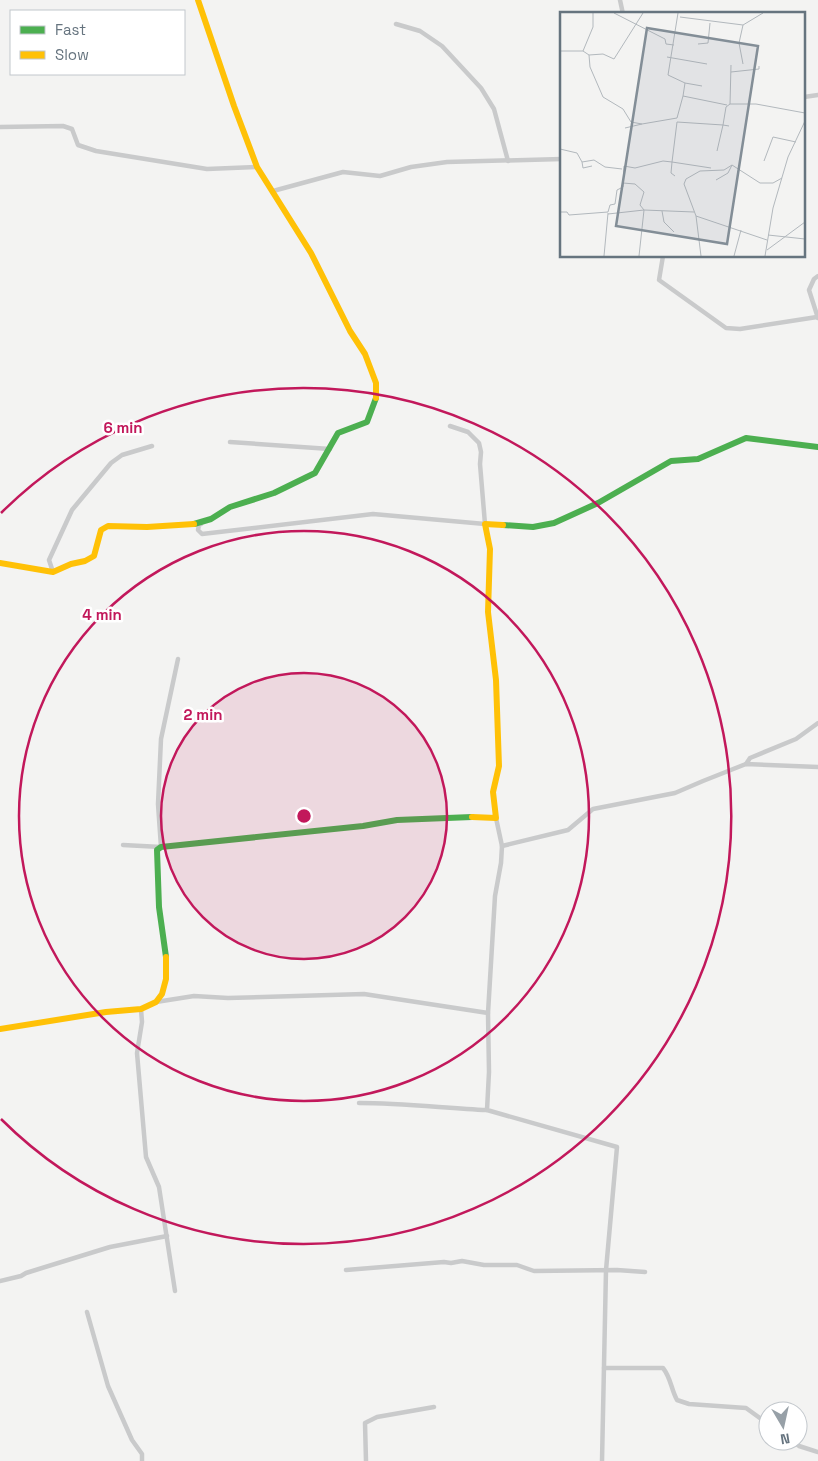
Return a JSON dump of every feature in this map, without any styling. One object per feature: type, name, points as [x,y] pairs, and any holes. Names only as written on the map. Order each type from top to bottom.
[{"type":"street","points":[[198,0],[257,167],[311,253],[350,332],[365,354],[376,383],[377,394],[367,422],[338,433],[315,473],[274,493],[230,507],[199,525],[198,530],[202,534],[373,514],[533,528],[554,523],[598,503],[671,461],[698,459],[746,438],[818,447]]},
{"type":"street","points":[[396,24],[420,30],[442,46],[481,88],[494,109],[508,162]]},
{"type":"street","points":[[0,127],[62,126],[72,130],[78,145],[96,151],[207,169],[257,167]]},
{"type":"street","points":[[273,191],[343,172],[380,176],[411,167],[447,162],[508,162],[560,159]]},
{"type":"street","points":[[663,258],[658,280],[726,328],[740,329],[818,318],[809,290],[814,279],[818,276]]},
{"type":"street","points":[[450,426],[468,432],[479,443],[485,524],[490,549],[488,612],[496,680],[499,766],[493,792],[502,846],[495,896],[488,1013],[489,1072],[487,1110]]},
{"type":"street","points":[[230,442],[330,449]]},
{"type":"street","points":[[53,572],[49,560],[72,510],[111,463],[122,455],[152,446]]},
{"type":"street","points":[[0,562],[17,568],[53,572],[94,556],[102,530],[108,526],[147,527],[195,524],[211,519]]},
{"type":"street","points":[[156,1002],[162,994],[166,979],[166,951],[159,908],[157,862],[157,850],[161,847],[158,804],[162,739],[178,659]]},
{"type":"street","points":[[746,764],[750,758],[796,739],[818,723]]},
{"type":"street","points":[[502,846],[568,830],[593,809],[675,793],[746,764],[818,768]]},
{"type":"street","points":[[123,845],[161,847],[353,828],[397,820],[496,818]]},
{"type":"street","points":[[0,1029],[141,1008],[156,1002],[194,996],[228,998],[364,994],[488,1013]]},
{"type":"street","points":[[141,1008],[142,1022],[137,1053],[146,1157],[159,1187],[175,1291]]},
{"type":"street","points":[[359,1103],[393,1103],[450,1109],[487,1110],[617,1146],[606,1270],[602,1461]]},
{"type":"street","points":[[0,1281],[110,1247],[167,1236]]},
{"type":"street","points":[[346,1270],[462,1261],[484,1266],[517,1265],[534,1271],[606,1270],[645,1272]]},
{"type":"street","points":[[87,1312],[108,1386],[132,1440],[142,1454],[142,1461]]},
{"type":"street","points":[[604,1368],[663,1368],[669,1376],[677,1400],[688,1404],[746,1408],[758,1417]]},
{"type":"street","points":[[366,1461],[365,1423],[377,1417],[434,1407]]},
{"type":"traffic: fast","points":[[194,524],[211,519],[230,507],[274,493],[315,473],[338,433],[367,422],[376,398]]},
{"type":"traffic: fast","points":[[503,525],[533,527],[554,523],[598,503],[671,461],[698,459],[746,438],[818,447]]},
{"type":"traffic: fast","points":[[166,957],[159,907],[157,850],[161,847],[363,826],[397,820],[472,817]]},
{"type":"traffic: slow","points":[[198,0],[257,167],[311,253],[350,331],[365,354],[376,383],[376,398]]},
{"type":"traffic: slow","points":[[0,563],[53,572],[94,556],[101,530],[108,526],[147,527],[194,524]]},
{"type":"traffic: slow","points":[[472,817],[496,818],[493,792],[499,766],[496,680],[488,612],[490,549],[485,524],[503,525]]},
{"type":"traffic: slow","points":[[0,1029],[106,1012],[141,1009],[156,1002],[162,994],[166,979],[166,957]]}]
